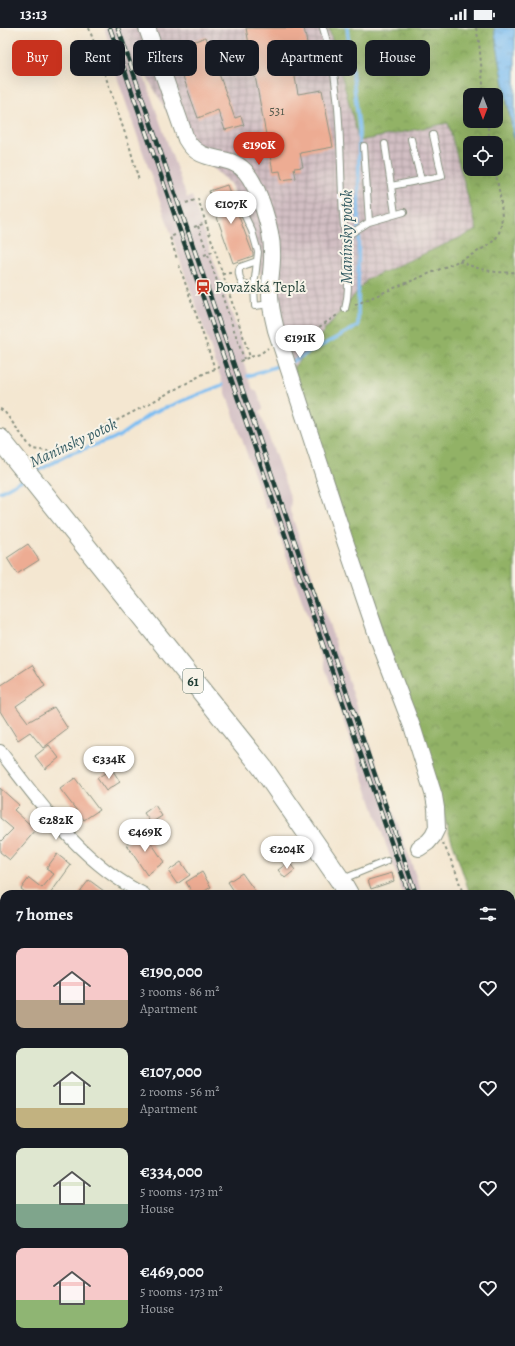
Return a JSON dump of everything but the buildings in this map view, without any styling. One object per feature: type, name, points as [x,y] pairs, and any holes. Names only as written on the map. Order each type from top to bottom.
[{"type":"main road","name":"61","points":[[0,439],[262,767],[344,887]]},
{"type":"street","points":[[147,28],[189,145],[199,154],[231,162],[242,168],[251,180],[262,204],[271,238],[270,304],[281,346],[378,638],[417,744],[434,796],[437,828],[428,842],[419,848]]},
{"type":"street","points":[[0,751],[77,846],[116,878],[137,890]]},
{"type":"lane","points":[[323,28],[332,63],[338,106],[344,238],[348,287],[345,309]]},
{"type":"lane","points":[[391,186],[442,176],[433,135]]},
{"type":"lane","points":[[411,139],[421,180]]},
{"type":"lane","points":[[385,144],[395,214]]},
{"type":"lane","points":[[364,146],[369,222]]},
{"type":"lane","points":[[241,208],[258,252],[254,287],[255,306],[270,304]]},
{"type":"lane","points":[[344,238],[369,222],[404,212]]},
{"type":"lane","points":[[254,287],[242,284],[239,268],[240,266],[257,261]]},
{"type":"lane","points":[[344,887],[387,861]]},
{"type":"path","points":[[89,28],[130,148],[139,181]]},
{"type":"path","points":[[476,28],[479,42],[483,88]]},
{"type":"path","points":[[240,361],[260,354],[272,344],[281,346],[319,327],[345,309],[459,261],[486,246],[496,238],[502,218],[496,176]]},
{"type":"path","points":[[186,203],[198,199],[250,357]]},
{"type":"path","points":[[194,227],[206,223]]},
{"type":"path","points":[[198,226],[206,249]]},
{"type":"path","points":[[175,235],[170,237],[177,259]]},
{"type":"path","points":[[204,255],[215,251]]},
{"type":"path","points":[[208,255],[244,360]]},
{"type":"path","points":[[459,261],[472,268],[493,272],[515,272]]},
{"type":"path","points":[[179,265],[215,369]]},
{"type":"path","points":[[0,409],[4,412],[32,449],[55,452],[205,373],[220,367]]},
{"type":"path","points":[[437,828],[455,869],[462,890]]},
{"type":"shaded area","points":[[104,28],[125,28],[133,51],[133,76],[144,76],[187,198],[192,196],[247,359],[243,361],[248,376],[253,390],[257,392],[263,408],[260,412],[291,499],[290,511],[421,890],[402,890],[270,508],[266,509],[117,76],[125,76],[125,40],[108,40]]},
{"type":"shaded area","points":[[125,28],[329,28],[332,40],[267,40],[267,76],[342,76],[359,141],[448,123],[477,230],[368,279],[293,368],[230,183],[186,144],[146,76],[197,76],[197,40],[133,40],[133,51]]},
{"type":"green space","points":[[329,28],[494,28],[515,145],[515,890],[469,890],[293,368],[368,279],[477,230],[448,123],[359,141],[342,76],[357,76],[357,40],[332,40]]},
{"type":"water","points":[[494,28],[515,28],[515,145]]},
{"type":"waterway","name":"Manínsky potok","points":[[291,362],[358,326],[359,128],[347,28]]},
{"type":"waterway","name":"Manínsky potok","points":[[248,376],[283,364]]},
{"type":"waterway","name":"Manínsky potok","points":[[34,473],[69,454],[118,437],[152,413],[222,385]]},
{"type":"waterway","name":"Manínsky potok","points":[[0,492],[24,479]]},
{"type":"railway","points":[[110,28],[408,890]]},
{"type":"railway","points":[[118,28],[415,890]]},
{"type":"place","name":"Považská Teplá","points":[[203,287]]}]
